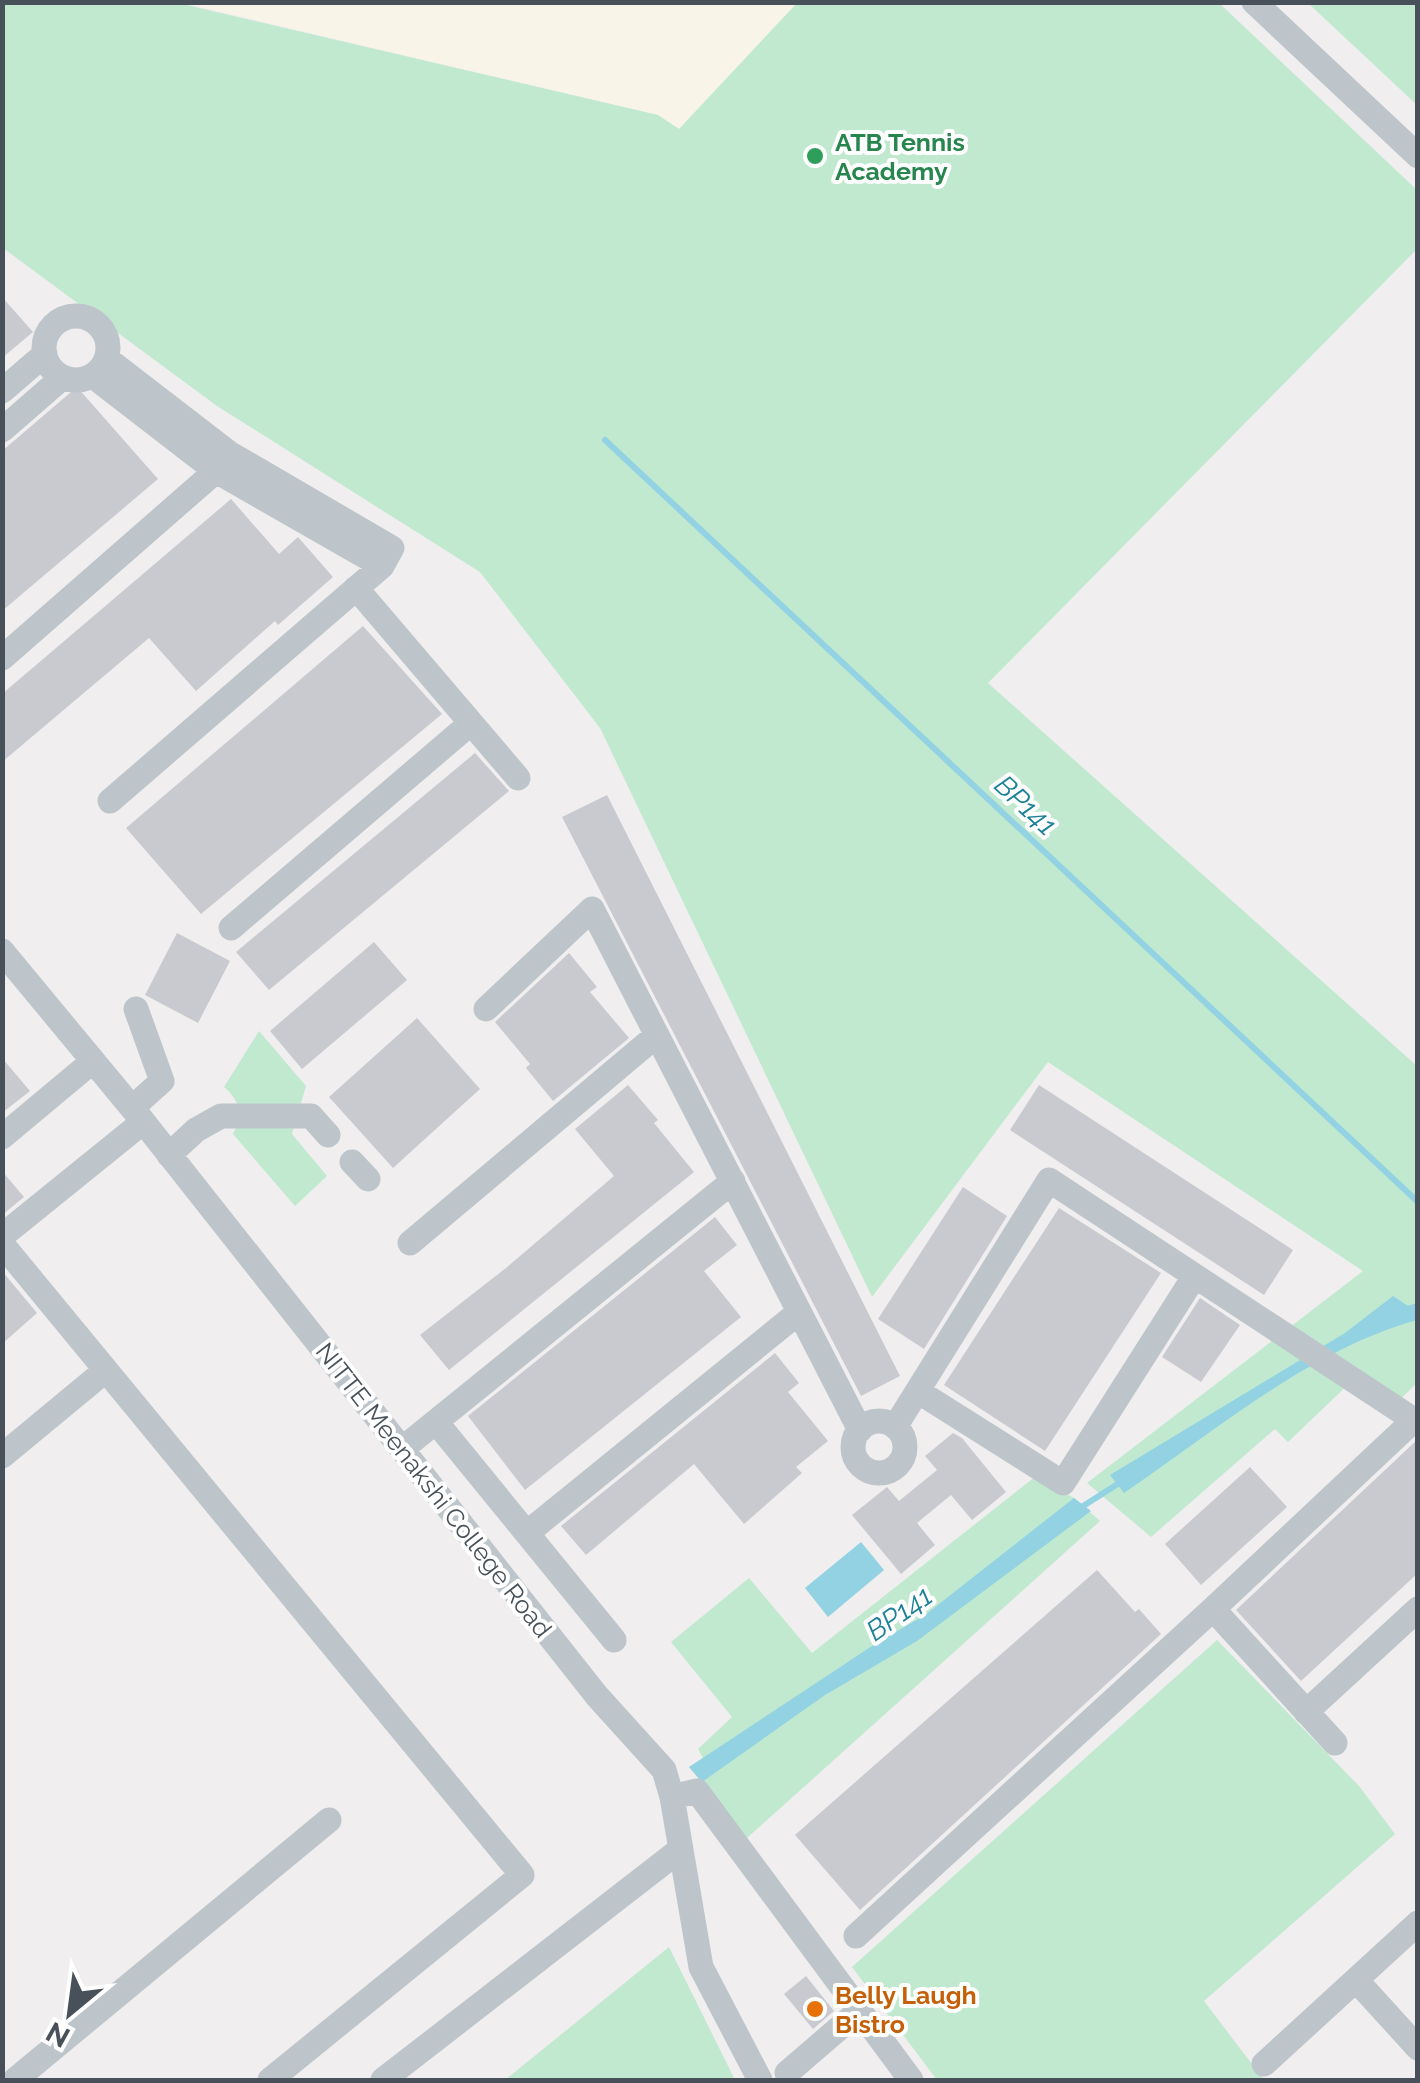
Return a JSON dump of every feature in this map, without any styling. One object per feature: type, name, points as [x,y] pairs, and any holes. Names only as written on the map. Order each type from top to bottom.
[{"type":"street","points":[[1254,2],[1418,156]]},
{"type":"street","points":[[77,316],[102,328],[109,346],[100,368],[77,380],[54,371],[44,354],[46,336],[58,321],[77,316]]},
{"type":"street","points":[[2,391],[44,354]]},
{"type":"street","points":[[100,368],[223,462],[392,548],[382,566],[110,801]]},
{"type":"street","points":[[2,430],[63,377]]},
{"type":"street","points":[[2,658],[223,462]]},
{"type":"street","points":[[356,588],[518,778]]},
{"type":"street","points":[[231,928],[471,722]]},
{"type":"street","points":[[486,1009],[592,909],[860,1430]]},
{"type":"street","name":"NITTE Meenakshi College Road","points":[[3,953],[138,1115],[597,1696],[664,1770],[701,1968],[760,2080]]},
{"type":"street","points":[[2,1236],[138,1115],[162,1082],[136,1009]]},
{"type":"street","points":[[410,1243],[657,1035]]},
{"type":"street","points":[[2,1137],[93,1060]]},
{"type":"street","points":[[169,1155],[196,1130],[220,1116],[311,1116],[328,1135]]},
{"type":"street","points":[[856,1936],[1414,1420],[1049,1180],[895,1428]]},
{"type":"street","points":[[402,1450],[733,1181]]},
{"type":"street","points":[[2,1244],[522,1876],[270,2080]]},
{"type":"street","points":[[919,1392],[1062,1483],[1194,1277]]},
{"type":"street","points":[[527,1533],[798,1313]]},
{"type":"street","points":[[2,1456],[106,1370]]},
{"type":"street","points":[[878,1421],[895,1428],[903,1437],[904,1453],[896,1467],[880,1473],[864,1468],[854,1455],[854,1440],[860,1430],[878,1421]]},
{"type":"street","points":[[436,1422],[614,1640]]},
{"type":"street","points":[[1213,1609],[1335,1743]]},
{"type":"street","points":[[1306,1712],[1418,1609]]},
{"type":"street","points":[[672,1797],[696,1791],[910,2080]]},
{"type":"street","points":[[15,2080],[329,1820]]},
{"type":"street","points":[[400,2075],[681,1849]]},
{"type":"street","points":[[1264,2064],[1418,1922]]},
{"type":"street","points":[[1356,1980],[1418,2048]]},
{"type":"street","points":[[787,2073],[859,2011]]},
{"type":"shaded area","points":[[797,3],[680,129],[658,115],[192,5]]},
{"type":"green space","points":[[174,2],[658,115],[679,129],[797,3],[1219,3],[1417,190],[1417,249],[988,683],[1417,1066],[1417,1383],[1386,1413],[1355,1378],[1288,1442],[1275,1429],[1151,1537],[1087,1483],[1363,1271],[1048,1062],[872,1297],[600,728],[480,572],[217,406],[3,248],[3,3]]},
{"type":"green space","points":[[1308,3],[1417,3],[1417,105]]},
{"type":"green space","points":[[259,1031],[306,1086],[292,1134],[327,1176],[295,1206],[233,1134],[238,1109],[234,1097],[224,1087]]},
{"type":"green space","points":[[1036,1476],[1074,1498],[1100,1521],[747,1838],[689,1767],[704,1760],[698,1749],[732,1717],[671,1642],[749,1578],[812,1653]]},
{"type":"green space","points":[[1217,1640],[1359,1786],[1395,1834],[1204,2001],[1264,2080],[937,2080],[852,1967]]},
{"type":"green space","points":[[669,1947],[735,2080],[505,2080]]},
{"type":"water","points":[[1393,1296],[1417,1312],[1417,1320],[1339,1351],[1301,1372],[1124,1493],[1110,1475],[1345,1333]]},
{"type":"water","points":[[1074,1498],[1091,1511],[917,1641],[825,1695],[702,1782],[689,1767],[925,1615]]},
{"type":"water","points":[[861,1542],[884,1570],[828,1617],[805,1588]]},
{"type":"building","points":[[2,297],[33,332],[2,358]]},
{"type":"building","points":[[77,387],[158,479],[2,611],[2,451]]},
{"type":"building","points":[[231,499],[279,554],[298,537],[333,577],[278,625],[275,621],[196,691],[149,638],[2,762],[2,694]]},
{"type":"building","points":[[363,626],[442,714],[201,914],[126,828]]},
{"type":"building","points":[[475,753],[509,791],[269,990],[236,952]]},
{"type":"building","points":[[607,795],[900,1376],[861,1396],[562,817]]},
{"type":"building","points":[[177,933],[230,961],[198,1023],[145,995]]},
{"type":"building","points":[[374,942],[407,980],[302,1069],[270,1031]]},
{"type":"building","points":[[569,953],[597,987],[590,992],[629,1038],[553,1101],[526,1068],[530,1064],[495,1022]]},
{"type":"building","points":[[417,1018],[480,1089],[393,1168],[329,1097]]},
{"type":"building","points":[[2,1058],[30,1091],[2,1113]]},
{"type":"building","points":[[628,1085],[694,1172],[449,1370],[420,1335],[614,1176],[575,1129]]},
{"type":"building","points":[[1039,1085],[1293,1250],[1264,1295],[1010,1130]]},
{"type":"building","points":[[2,1171],[24,1197],[2,1215]]},
{"type":"building","points":[[963,1187],[1007,1216],[924,1349],[878,1319]]},
{"type":"building","points":[[1059,1208],[1161,1273],[1045,1451],[944,1385]]},
{"type":"building","points":[[715,1217],[737,1245],[704,1271],[741,1317],[525,1490],[468,1416]]},
{"type":"building","points":[[2,1271],[37,1313],[2,1344]]},
{"type":"building","points":[[1200,1298],[1240,1325],[1201,1382],[1162,1357]]},
{"type":"building","points":[[775,1353],[799,1383],[788,1392],[828,1441],[796,1467],[802,1473],[744,1524],[694,1464],[586,1555],[561,1526]]},
{"type":"building","points":[[953,1433],[962,1438],[1006,1492],[972,1520],[951,1495],[917,1523],[935,1545],[901,1574],[852,1515],[887,1487],[899,1501],[937,1470],[925,1456]]},
{"type":"building","points":[[1418,1439],[1418,1573],[1301,1681],[1236,1610]]},
{"type":"building","points":[[1250,1467],[1287,1507],[1201,1585],[1165,1544]]},
{"type":"building","points":[[1097,1570],[1161,1634],[860,1910],[795,1835]]},
{"type":"building","points":[[806,1976],[834,2011],[813,2029],[784,1994]]},
{"type":"waterway","name":"BP141","points":[[605,440],[1418,1202]]},
{"type":"waterway","name":"BP141","points":[[1404,1310],[1418,1306]]},
{"type":"waterway","name":"BP141","points":[[1080,1508],[1124,1480]]},
{"type":"place","name":"ATB Tennis Academy","points":[[815,156]]},
{"type":"place","name":"Belly Laugh Bistro","points":[[815,2009]]}]
